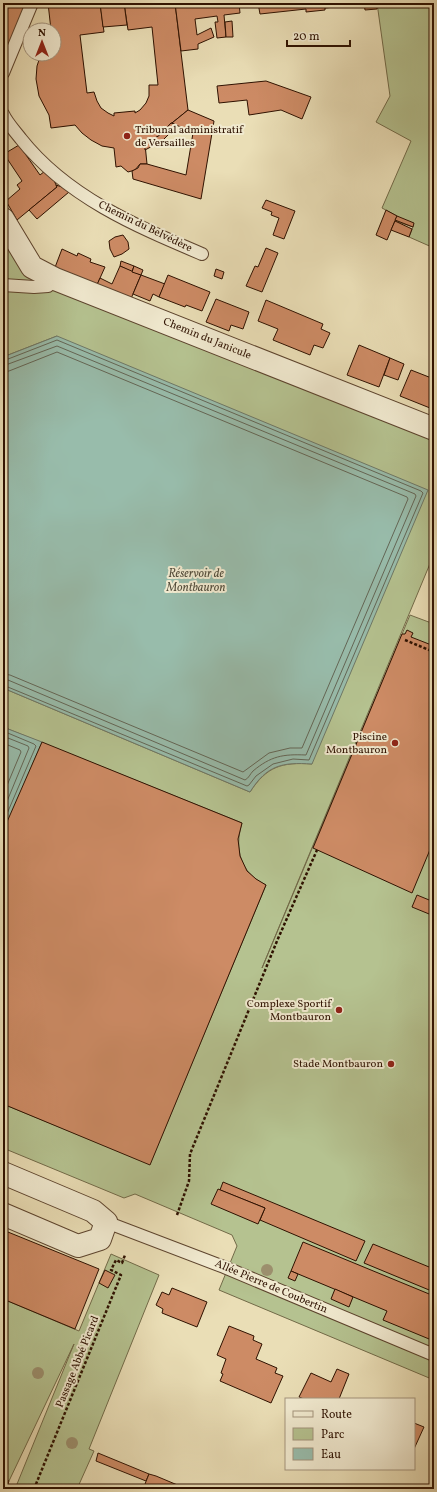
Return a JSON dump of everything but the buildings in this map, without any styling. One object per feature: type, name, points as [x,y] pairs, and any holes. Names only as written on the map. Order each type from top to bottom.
[{"type":"street","name":"Chemin du Janicule","points":[[3,219],[32,267],[55,279],[434,429]]},
{"type":"street","name":"Allée Pierre de Coubertin","points":[[3,1173],[93,1211],[106,1222]]},
{"type":"street","points":[[3,1214],[78,1246],[100,1239],[106,1222]]},
{"type":"lane","points":[[3,73],[32,3]]},
{"type":"lane","name":"Chemin du Belvédère","points":[[3,114],[30,150],[62,182],[92,201],[141,228],[202,254]]},
{"type":"lane","points":[[3,284],[34,287],[48,286],[55,279]]},
{"type":"lane","name":"Allée Pierre de Coubertin","points":[[106,1222],[224,1267],[434,1355]]},
{"type":"path","points":[[405,640],[434,652]]},
{"type":"path","points":[[177,1215],[189,1181],[190,1154],[277,941],[317,850]]},
{"type":"path","name":"Passage Abbé Picard","points":[[34,1489],[121,1275],[111,1270],[116,1260],[122,1263],[125,1255]]},
{"type":"green space","points":[[377,3],[434,3],[434,248],[409,237],[413,227],[395,221],[397,216],[382,208],[411,141],[376,122],[390,96]]},
{"type":"green space","points":[[3,218],[34,270],[434,439],[434,554],[262,968],[410,615],[434,624],[434,1380],[219,1290],[237,1246],[232,1235],[135,1194],[124,1198],[3,1148],[3,1104],[150,1164],[266,885],[250,874],[241,859],[239,842],[242,823],[3,727],[3,688],[250,792],[256,783],[269,771],[284,765],[312,764],[57,336],[3,357]]},
{"type":"green space","points":[[111,1254],[159,1275],[89,1449],[94,1451],[77,1489],[15,1489],[74,1344],[9,1481],[3,1478],[3,1299],[79,1331]]},
{"type":"water","name":"Réservoir de Montbauron","points":[[57,336],[428,490],[312,764],[292,764],[276,767],[263,776],[250,792],[3,688],[3,357]]},
{"type":"water","points":[[3,727],[42,742],[3,834]]},
{"type":"place","name":"Tribunal administratif de Versailles","points":[[127,136]]},
{"type":"place","name":"Piscine Montbauron","points":[[395,743]]},
{"type":"place","name":"Complexe Sportif Montbauron","points":[[339,1010]]},
{"type":"place","name":"Stade Montbauron","points":[[391,1064]]}]
